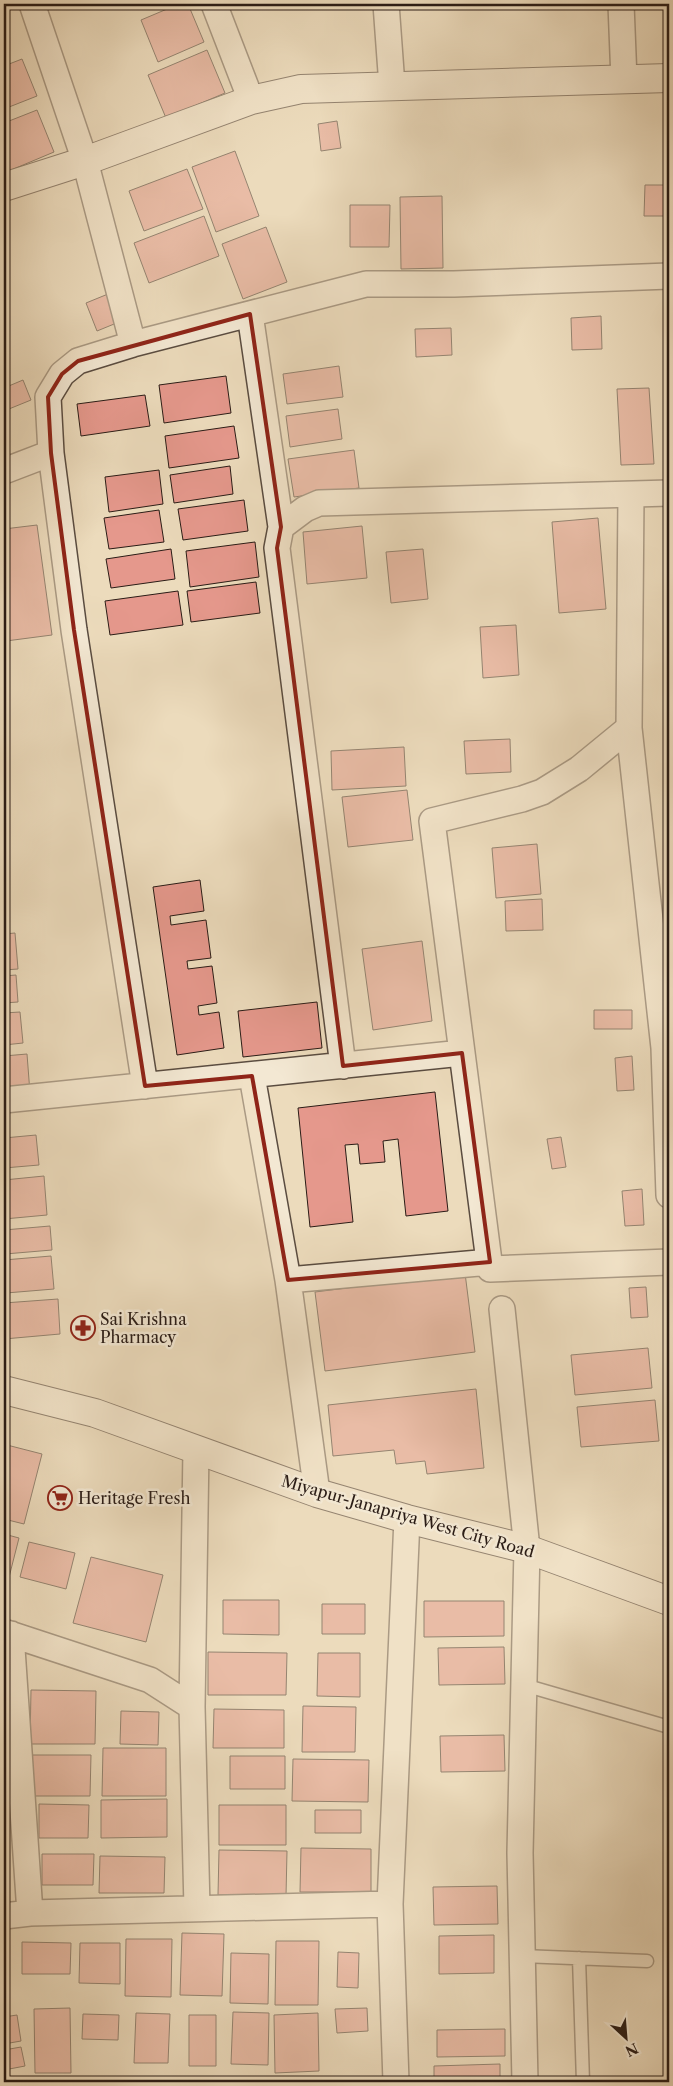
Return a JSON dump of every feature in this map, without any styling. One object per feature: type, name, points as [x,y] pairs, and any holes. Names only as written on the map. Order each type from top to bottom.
[{"type":"street","points":[[32,4],[85,161],[133,344]]},
{"type":"street","points":[[214,4],[251,100]]},
{"type":"street","points":[[386,4],[392,86]]},
{"type":"street","points":[[621,4],[624,80]]},
{"type":"street","points":[[4,187],[85,161],[251,100],[301,89],[669,78]]},
{"type":"street","points":[[145,1086],[74,630],[51,453],[48,397],[62,374],[78,361],[133,344],[366,284],[454,284],[669,276]]},
{"type":"street","points":[[250,314],[281,527],[277,548],[343,1066]]},
{"type":"street","points":[[4,470],[51,453]]},
{"type":"street","points":[[281,527],[305,509],[319,504],[669,493]]},
{"type":"street","points":[[631,495],[629,728],[667,1048],[669,1195]]},
{"type":"street","points":[[629,728],[579,769],[542,792],[522,799],[432,820],[490,1269],[669,1262]]},
{"type":"street","points":[[4,1100],[462,1053]]},
{"type":"street","points":[[252,1076],[288,1280],[317,1493]]},
{"type":"street","points":[[288,1280],[490,1262]]},
{"type":"street","points":[[502,1309],[527,1549],[520,1853],[525,2082]]},
{"type":"street","name":"Miyapur-Janapriya West City Road","points":[[4,1390],[95,1414],[317,1493],[407,1519],[527,1549],[669,1601]]},
{"type":"street","points":[[196,1449],[192,1708],[197,1908]]},
{"type":"street","points":[[396,2082],[390,1904],[407,1519]]},
{"type":"street","points":[[30,1913],[7,1633],[150,1680],[192,1708]]},
{"type":"street","points":[[4,1916],[30,1913],[390,1904]]},
{"type":"lane","points":[[524,1685],[669,1727]]},
{"type":"lane","points":[[522,1956],[647,1961]]},
{"type":"lane","points":[[579,1958],[583,2082]]},
{"type":"highlighted area","points":[[250,314],[281,527],[277,548],[343,1066],[462,1053],[490,1262],[288,1280],[252,1076],[145,1086],[74,630],[51,453],[48,397],[62,374],[78,361]]},
{"type":"building","points":[[179,4],[188,4],[204,42],[158,62],[141,20]]},
{"type":"building","points":[[207,50],[225,93],[166,118],[148,75]]},
{"type":"building","points":[[22,59],[37,96],[4,109],[4,66]]},
{"type":"building","points":[[37,110],[54,152],[4,173],[4,123]]},
{"type":"building","points":[[337,121],[341,148],[321,151],[318,124]]},
{"type":"building","points":[[235,151],[259,216],[216,232],[192,167]]},
{"type":"building","points":[[187,169],[203,209],[144,231],[129,191]]},
{"type":"building","points":[[645,185],[669,185],[669,216],[644,216]]},
{"type":"building","points":[[442,196],[443,268],[401,269],[400,197]]},
{"type":"building","points":[[350,205],[390,205],[389,247],[350,247]]},
{"type":"building","points":[[204,216],[219,256],[149,283],[134,243]]},
{"type":"building","points":[[266,227],[287,282],[243,299],[222,244]]},
{"type":"building","points":[[108,294],[119,322],[97,331],[86,303]]},
{"type":"building","points":[[601,316],[602,349],[572,350],[571,318]]},
{"type":"building","points":[[451,328],[452,355],[416,357],[415,329]]},
{"type":"building","points":[[339,366],[343,397],[287,404],[283,374]]},
{"type":"building","points":[[226,376],[231,413],[164,423],[159,385]]},
{"type":"building","points":[[23,380],[31,400],[4,411],[4,388]]},
{"type":"building","points":[[649,388],[654,464],[621,465],[617,389]]},
{"type":"building","points":[[145,395],[150,426],[81,436],[77,404]]},
{"type":"building","points":[[338,409],[342,439],[290,447],[286,416]]},
{"type":"building","points":[[234,426],[239,458],[169,468],[165,436]]},
{"type":"building","points":[[354,450],[359,488],[294,497],[288,459]]},
{"type":"building","points":[[230,466],[233,494],[174,503],[170,475]]},
{"type":"building","points":[[159,470],[163,504],[109,512],[105,477]]},
{"type":"building","points":[[244,500],[248,531],[183,540],[178,509]]},
{"type":"building","points":[[159,510],[164,542],[109,549],[104,518]]},
{"type":"building","points":[[598,518],[606,609],[559,613],[552,522]]},
{"type":"building","points":[[37,525],[52,635],[6,641],[4,627],[4,529]]},
{"type":"building","points":[[362,526],[367,578],[307,584],[303,532]]},
{"type":"building","points":[[255,542],[259,577],[190,587],[186,551]]},
{"type":"building","points":[[171,549],[175,579],[111,588],[106,559]]},
{"type":"building","points":[[423,549],[428,599],[391,603],[386,552]]},
{"type":"building","points":[[256,582],[260,613],[191,622],[187,591]]},
{"type":"building","points":[[178,591],[183,625],[110,635],[105,601]]},
{"type":"building","points":[[516,625],[519,675],[483,678],[480,627]]},
{"type":"building","points":[[510,739],[511,772],[466,774],[464,741]]},
{"type":"building","points":[[404,747],[406,786],[332,790],[331,751]]},
{"type":"building","points":[[407,790],[413,840],[348,847],[342,797]]},
{"type":"building","points":[[537,844],[541,894],[496,898],[492,848]]},
{"type":"building","points":[[200,880],[204,911],[170,916],[171,925],[206,920],[211,958],[187,961],[188,969],[212,966],[217,1003],[198,1006],[199,1015],[219,1012],[224,1048],[177,1055],[153,887]]},
{"type":"building","points":[[4,893],[6,893],[8,923],[4,923]]},
{"type":"building","points":[[542,899],[543,930],[506,931],[505,901]]},
{"type":"building","points":[[15,933],[18,969],[4,970],[4,934]]},
{"type":"building","points":[[422,941],[432,1021],[373,1030],[362,949]]},
{"type":"building","points":[[16,975],[18,1002],[4,1003],[4,976]]},
{"type":"building","points":[[317,1002],[322,1048],[243,1057],[238,1011]]},
{"type":"building","points":[[594,1010],[632,1010],[632,1029],[594,1029]]},
{"type":"building","points":[[20,1012],[23,1043],[4,1045],[4,1013]]},
{"type":"building","points":[[27,1054],[30,1093],[4,1095],[4,1056]]},
{"type":"building","points":[[632,1056],[634,1090],[617,1091],[615,1058]]},
{"type":"building","points":[[435,1092],[448,1211],[406,1216],[398,1139],[383,1141],[385,1162],[360,1164],[358,1144],[345,1145],[353,1222],[310,1227],[298,1108]]},
{"type":"building","points":[[36,1135],[39,1165],[4,1168],[4,1138]]},
{"type":"building","points":[[561,1137],[566,1167],[552,1169],[547,1139]]},
{"type":"building","points":[[44,1176],[47,1215],[4,1219],[4,1180]]},
{"type":"building","points":[[642,1189],[644,1225],[625,1226],[622,1191]]},
{"type":"building","points":[[50,1226],[52,1250],[5,1254],[4,1230]]},
{"type":"building","points":[[51,1256],[54,1289],[6,1293],[4,1260]]},
{"type":"building","points":[[465,1273],[475,1352],[325,1371],[315,1292]]},
{"type":"building","points":[[646,1287],[648,1317],[631,1318],[629,1288]]},
{"type":"building","points":[[58,1299],[60,1334],[4,1339],[4,1303]]},
{"type":"building","points":[[648,1348],[652,1388],[575,1395],[571,1355]]},
{"type":"building","points":[[476,1389],[484,1468],[427,1474],[425,1461],[396,1464],[394,1450],[333,1456],[328,1405]]},
{"type":"building","points":[[655,1400],[659,1441],[581,1447],[577,1407]]},
{"type":"building","points":[[7,1445],[42,1454],[24,1524],[4,1519],[4,1456]]},
{"type":"building","points":[[4,1534],[19,1538],[6,1589],[4,1588]]},
{"type":"building","points":[[29,1542],[75,1553],[66,1589],[20,1577]]},
{"type":"building","points":[[91,1557],[163,1575],[146,1642],[73,1623]]},
{"type":"building","points":[[223,1600],[279,1600],[279,1635],[223,1634]]},
{"type":"building","points":[[424,1601],[504,1601],[504,1636],[424,1637]]},
{"type":"building","points":[[322,1604],[365,1604],[365,1634],[322,1634]]},
{"type":"building","points":[[504,1647],[505,1684],[439,1685],[438,1648]]},
{"type":"building","points":[[208,1652],[287,1653],[286,1695],[208,1695]]},
{"type":"building","points":[[318,1653],[360,1653],[360,1697],[317,1696]]},
{"type":"building","points":[[31,1690],[96,1691],[95,1744],[30,1744]]},
{"type":"building","points":[[303,1706],[356,1707],[355,1752],[302,1752]]},
{"type":"building","points":[[214,1709],[284,1710],[284,1748],[213,1748]]},
{"type":"building","points":[[121,1711],[159,1712],[158,1745],[120,1744]]},
{"type":"building","points":[[504,1735],[505,1771],[441,1772],[440,1736]]},
{"type":"building","points":[[103,1748],[166,1748],[166,1796],[102,1796]]},
{"type":"building","points":[[30,1755],[91,1755],[90,1796],[30,1796]]},
{"type":"building","points":[[230,1756],[285,1756],[285,1789],[230,1789]]},
{"type":"building","points":[[293,1759],[369,1760],[368,1802],[292,1801]]},
{"type":"building","points":[[167,1799],[167,1837],[101,1838],[101,1800]]},
{"type":"building","points":[[39,1804],[89,1805],[88,1838],[39,1838]]},
{"type":"building","points":[[219,1805],[286,1805],[286,1845],[219,1845]]},
{"type":"building","points":[[315,1810],[361,1810],[361,1833],[315,1833]]},
{"type":"building","points":[[301,1848],[371,1849],[371,1892],[300,1892]]},
{"type":"building","points":[[219,1850],[287,1851],[286,1896],[218,1895]]},
{"type":"building","points":[[42,1854],[94,1854],[93,1885],[42,1885]]},
{"type":"building","points":[[100,1856],[165,1857],[164,1893],[99,1893]]},
{"type":"building","points":[[497,1886],[498,1924],[434,1925],[433,1887]]},
{"type":"building","points":[[182,1933],[224,1934],[222,1996],[180,1995]]},
{"type":"building","points":[[494,1935],[494,1973],[439,1974],[439,1936]]},
{"type":"building","points":[[126,1939],[172,1939],[171,1997],[125,1996]]},
{"type":"building","points":[[276,1941],[319,1941],[318,2005],[275,2005]]},
{"type":"building","points":[[22,1942],[71,1943],[70,1974],[22,1974]]},
{"type":"building","points":[[80,1943],[120,1943],[120,1984],[79,1983]]},
{"type":"building","points":[[338,1952],[359,1953],[358,1988],[337,1987]]},
{"type":"building","points":[[231,1953],[269,1954],[268,2004],[230,2003]]},
{"type":"building","points":[[70,2008],[71,2073],[35,2073],[34,2009]]},
{"type":"building","points":[[367,2008],[368,2031],[337,2033],[335,2009]]},
{"type":"building","points":[[233,2012],[269,2013],[268,2065],[231,2064]]},
{"type":"building","points":[[136,2013],[170,2014],[168,2063],[134,2063]]},
{"type":"building","points":[[318,2013],[319,2071],[275,2073],[274,2015]]},
{"type":"building","points":[[83,2014],[119,2015],[118,2040],[82,2039]]},
{"type":"building","points":[[17,2015],[21,2041],[4,2044],[4,2017]]},
{"type":"building","points":[[189,2015],[216,2015],[216,2066],[189,2066]]},
{"type":"building","points":[[505,2029],[505,2056],[437,2057],[437,2030]]},
{"type":"building","points":[[21,2047],[25,2066],[4,2070],[4,2050]]},
{"type":"building","points":[[500,2064],[500,2082],[434,2082],[434,2066]]},
{"type":"place","name":"Sai Krishna Pharmacy","points":[[83,1328]]},
{"type":"place","name":"Heritage Fresh","points":[[60,1498]]}]
